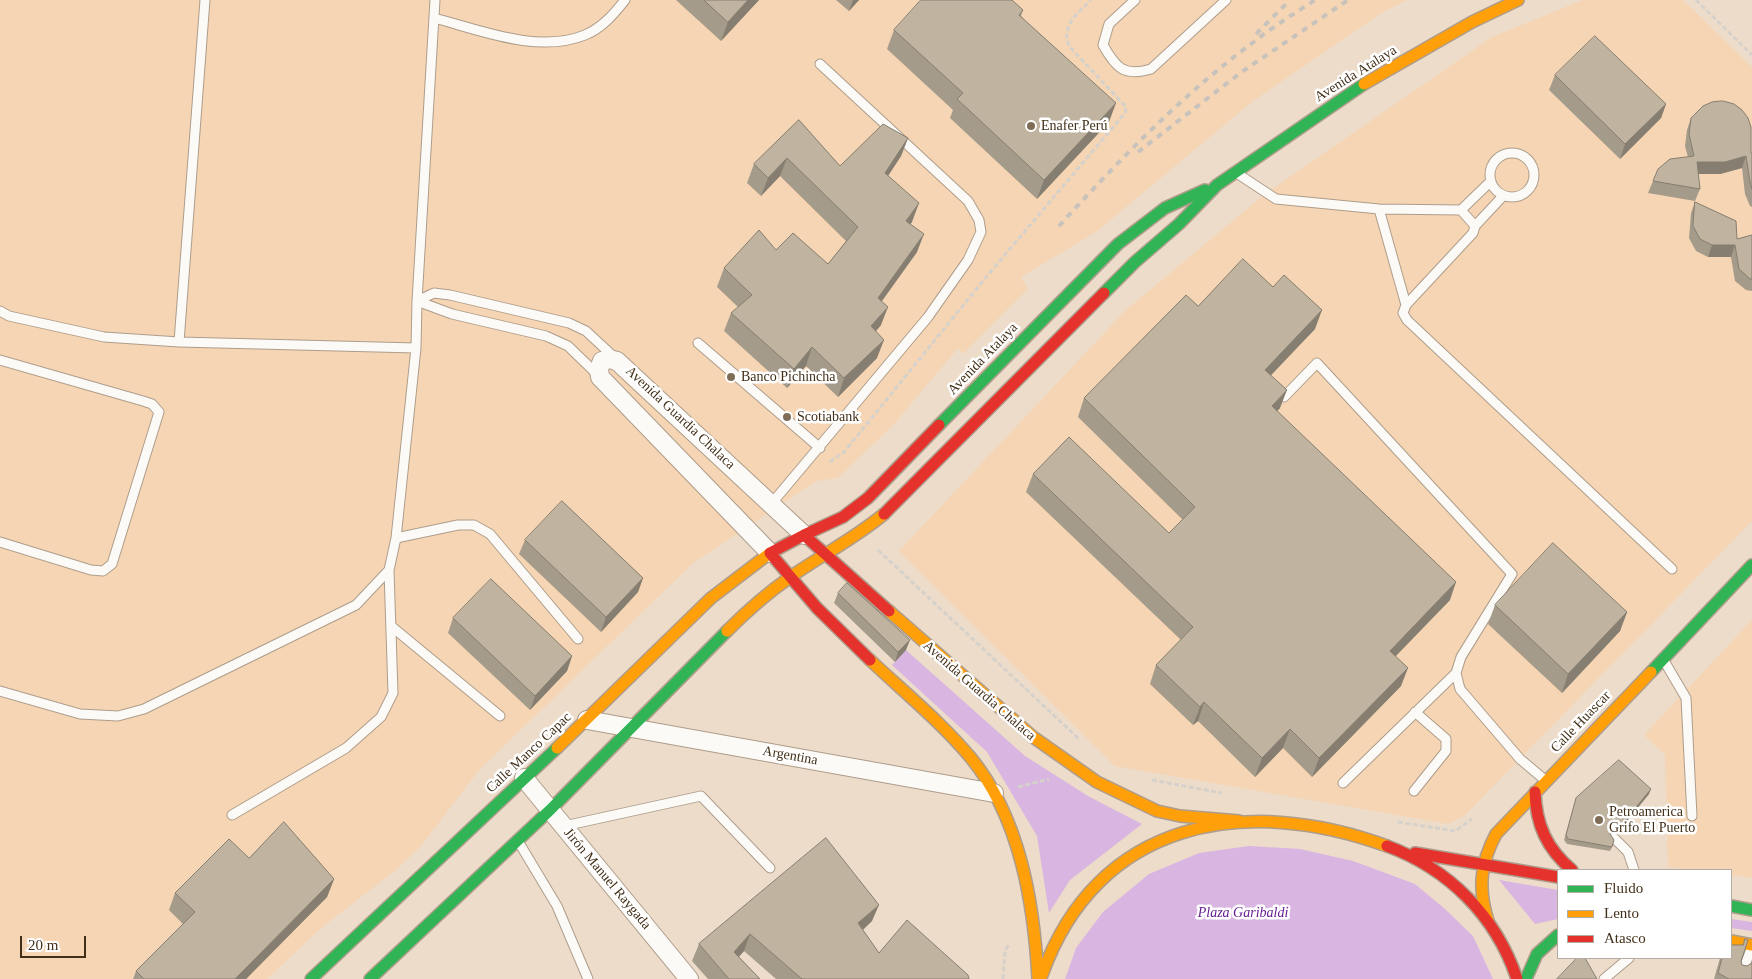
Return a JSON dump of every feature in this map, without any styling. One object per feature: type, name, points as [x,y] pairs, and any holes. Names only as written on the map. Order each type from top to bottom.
[{"type":"main road","name":"Avenida Atalaya","points":[[770,553],[843,517],[868,498],[1118,244],[1165,208],[1217,185],[1368,82],[1472,22],[1518,0]]},
{"type":"main road","name":"Avenida Atalaya","points":[[789,578],[861,534],[885,514],[1135,262],[1179,224],[1217,185]]},
{"type":"main road","name":"Avenida Guardia Chalaca","points":[[804,535],[1042,746],[1078,772],[1104,788],[1148,808],[1192,817],[1240,821]]},
{"type":"main road","name":"Avenida Guardia Chalaca","points":[[770,553],[789,578],[823,616],[958,743],[982,771],[994,793],[1017,851],[1033,916],[1038,950],[1039,979]]},
{"type":"main road","name":"Calle Manco Capac","points":[[311,979],[587,720],[711,598],[770,553]]},
{"type":"main road","name":"Calle Huascar","points":[[1488,921],[1482,902],[1480,883],[1482,864],[1496,834],[1545,780],[1752,565]]},
{"type":"main road","points":[[370,979],[550,810],[751,607],[789,578]]},
{"type":"main road","points":[[1535,792],[1535,810],[1547,845],[1558,860],[1571,869]]},
{"type":"main road","points":[[1039,979],[1063,925],[1082,900],[1110,873],[1148,846],[1178,833],[1240,821],[1281,823],[1356,836],[1426,863],[1460,890],[1488,921],[1525,978]]},
{"type":"main road","points":[[1396,850],[1557,877]]},
{"type":"main road","points":[[1732,906],[1752,910]]},
{"type":"main road","points":[[1525,978],[1532,961],[1544,945],[1557,936]]},
{"type":"main road","points":[[1732,942],[1752,945]]},
{"type":"street","name":"Avenida Guardia Chalaca","points":[[770,553],[690,468],[600,377],[599,369],[602,361],[609,359],[618,361],[772,503],[804,535]]},
{"type":"street","points":[[690,468],[711,447]]},
{"type":"street","name":"Argentina","points":[[587,720],[994,793]]},
{"type":"street","name":"Jirón Manuel Raygada","points":[[524,778],[689,979]]},
{"type":"lane","points":[[179,342],[205,0]]},
{"type":"lane","points":[[232,816],[346,748],[381,717],[393,694],[389,570],[396,538],[416,348],[417,301],[436,0]]},
{"type":"lane","points":[[434,18],[520,39],[553,43],[585,35],[610,19],[625,0]]},
{"type":"lane","points":[[1135,0],[1109,24],[1103,45],[1114,65],[1136,74],[1152,69],[1226,0]]},
{"type":"lane","points":[[772,503],[928,317],[968,260],[981,232],[979,220],[968,201],[820,64]]},
{"type":"lane","points":[[1510,153],[1520,154],[1528,160],[1533,169],[1534,179],[1530,188],[1522,195],[1513,198],[1503,196],[1495,190],[1490,182],[1489,172],[1493,163],[1500,156],[1510,153]]},
{"type":"lane","points":[[1236,173],[1276,199],[1379,209],[1461,210],[1490,182]]},
{"type":"lane","points":[[1503,196],[1475,226],[1473,234],[1406,305],[1403,313],[1407,320],[1672,569]]},
{"type":"lane","points":[[1379,209],[1406,305]]},
{"type":"lane","points":[[1461,210],[1475,226]]},
{"type":"lane","points":[[417,301],[434,293],[450,295],[569,323],[586,331],[618,361]]},
{"type":"lane","points":[[417,301],[452,314],[546,336],[568,346],[600,377]]},
{"type":"lane","points":[[0,311],[9,316],[104,337],[179,342],[416,348]]},
{"type":"lane","points":[[698,343],[820,448]]},
{"type":"lane","points":[[0,360],[143,401],[152,404],[159,412],[112,564],[103,571],[91,570],[0,542]]},
{"type":"lane","points":[[1284,397],[1317,363],[1512,574],[1460,657],[1456,672],[1460,689],[1520,759],[1545,780]]},
{"type":"lane","points":[[396,538],[458,525],[474,525],[490,534],[578,639]]},
{"type":"lane","points":[[0,690],[80,714],[118,716],[144,709],[356,605],[389,570]]},
{"type":"lane","points":[[391,626],[500,716]]},
{"type":"lane","points":[[1663,658],[1686,698],[1692,816]]},
{"type":"lane","points":[[1343,782],[1456,672]]},
{"type":"lane","points":[[1414,791],[1446,751],[1447,743],[1446,739],[1415,712]]},
{"type":"lane","points":[[564,826],[701,796],[770,868]]},
{"type":"lane","points":[[1614,838],[1628,852],[1634,869]]},
{"type":"lane","points":[[518,840],[557,906],[588,979]]},
{"type":"lane","points":[[1740,979],[1752,945]]},
{"type":"lane","points":[[1604,979],[1628,959]]},
{"type":"path","points":[[797,474],[824,466],[844,452],[987,276],[1126,113],[1126,107],[1069,46],[1065,36],[1070,19],[1091,0]]},
{"type":"path","points":[[1696,0],[1752,55]]},
{"type":"path","points":[[861,534],[1081,740]]},
{"type":"path","points":[[994,793],[1078,772]]},
{"type":"path","points":[[1150,780],[1158,782]]},
{"type":"shaded area","points":[[0,0],[1407,0],[1383,12],[1253,101],[1096,232],[1021,277],[1028,289],[963,354],[958,348],[894,424],[838,478],[816,481],[692,564],[479,770],[421,846],[396,870],[321,928],[267,979],[0,979]]},
{"type":"shaded area","points":[[1583,0],[1683,0],[1752,67],[1752,521],[1464,816],[1448,824],[1115,766],[899,551],[1126,310],[1265,194],[1492,37]]},
{"type":"shaded area","points":[[1752,620],[1752,878],[1732,875],[1732,869],[1668,867],[1665,755],[1644,735]]},
{"type":"green space","points":[[906,650],[1025,756],[1088,796],[1142,824],[1070,880],[1049,913],[1037,836],[987,752],[892,665]]},
{"type":"green space","name":"Plaza Garibaldi","points":[[1249,846],[1300,849],[1353,861],[1415,884],[1473,936],[1493,979],[1065,979],[1076,948],[1103,912],[1149,874],[1199,853]]},
{"type":"green space","points":[[1499,880],[1557,890],[1557,919],[1535,924]]},
{"type":"green space","points":[[1732,919],[1752,922],[1752,931],[1732,928]]},
{"type":"building","points":[[704,0],[748,0],[728,22]]},
{"type":"building","points":[[921,0],[1012,0],[1023,10],[1019,15],[1116,103],[1044,180],[957,99],[963,93],[894,30]]},
{"type":"building","points":[[1595,36],[1666,104],[1625,144],[1555,75]]},
{"type":"building","points":[[1723,101],[1734,104],[1742,110],[1748,118],[1751,127],[1752,189],[1746,156],[1725,162],[1697,162],[1700,189],[1653,181],[1658,169],[1670,159],[1694,156],[1689,134],[1691,118],[1703,106],[1712,102]]},
{"type":"building","points":[[799,120],[840,166],[883,124],[908,138],[885,173],[919,203],[906,221],[924,234],[878,298],[888,307],[871,326],[884,340],[844,378],[812,347],[794,369],[731,313],[752,295],[724,268],[759,230],[776,250],[793,233],[828,264],[858,227],[787,158],[768,178],[754,164]]},
{"type":"building","points":[[1695,202],[1736,221],[1737,239],[1752,235],[1752,279],[1739,269],[1735,245],[1712,245],[1700,239],[1693,226]]},
{"type":"building","points":[[1243,259],[1273,287],[1284,275],[1322,310],[1265,370],[1287,390],[1272,406],[1456,582],[1390,651],[1408,668],[1319,758],[1290,729],[1262,758],[1204,702],[1200,707],[1156,665],[1193,627],[1033,474],[1069,437],[1169,533],[1195,507],[1084,398],[1186,295],[1198,306]]},
{"type":"building","points":[[562,501],[643,578],[606,617],[525,540]]},
{"type":"building","points":[[1553,543],[1627,612],[1568,674],[1495,605]]},
{"type":"building","points":[[491,579],[572,656],[535,696],[453,618]]},
{"type":"building","points":[[847,583],[910,640],[898,652],[838,593]]},
{"type":"building","name":"Petroamerica Grifo El Puerto","points":[[1619,760],[1651,789],[1619,828],[1611,829],[1610,834],[1614,840],[1612,847],[1568,839],[1566,835],[1576,798]]},
{"type":"building","points":[[284,822],[334,879],[235,979],[144,979],[136,971],[195,912],[175,893],[229,839],[249,858]]},
{"type":"building","points":[[826,838],[879,905],[858,923],[879,953],[907,920],[968,975],[969,979],[802,979],[750,934],[734,952],[760,979],[729,979],[699,944]]},
{"type":"building","points":[[1745,939],[1748,940],[1741,961],[1742,965],[1747,966],[1752,963],[1752,979],[1729,979],[1718,973],[1722,959],[1732,959],[1732,945],[1743,945]]},
{"type":"building","points":[[1576,959],[1586,959],[1597,979],[1557,979]]},
{"type":"railway","points":[[1256,34],[1290,0]]},
{"type":"railway","points":[[1059,226],[1128,152],[1177,105],[1228,61],[1262,35],[1315,0]]},
{"type":"railway","points":[[1138,152],[1243,71],[1348,0]]},
{"type":"traffic: fast","points":[[1104,293],[1135,262],[1179,224],[1217,185],[1364,84]]},
{"type":"traffic: fast","points":[[939,425],[1118,244],[1165,208],[1205,190]]},
{"type":"traffic: fast","points":[[1651,672],[1752,565]]},
{"type":"traffic: fast","points":[[370,979],[550,810],[727,631]]},
{"type":"traffic: fast","points":[[311,979],[557,748]]},
{"type":"traffic: fast","points":[[1732,906],[1752,910]]},
{"type":"traffic: fast","points":[[1526,979],[1537,954],[1557,936]]},
{"type":"traffic: slow","points":[[1364,84],[1472,22],[1518,0]]},
{"type":"traffic: slow","points":[[727,631],[781,584],[884,514]]},
{"type":"traffic: slow","points":[[557,748],[711,598],[770,553]]},
{"type":"traffic: slow","points":[[889,611],[1033,737],[1097,782],[1157,811],[1180,816],[1239,821]]},
{"type":"traffic: slow","points":[[870,660],[935,720],[971,758],[988,782],[1002,807],[1013,834],[1028,891],[1033,921],[1038,979]]},
{"type":"traffic: slow","points":[[1488,921],[1483,898],[1482,877],[1487,856],[1496,834],[1651,672]]},
{"type":"traffic: slow","points":[[1042,975],[1067,923],[1099,882],[1138,852],[1182,833],[1230,823],[1281,822],[1334,830],[1387,846]]},
{"type":"traffic: slow","points":[[1732,941],[1752,945]]},
{"type":"traffic: jam","points":[[884,514],[1104,293]]},
{"type":"traffic: jam","points":[[804,535],[843,517],[868,498],[939,425]]},
{"type":"traffic: jam","points":[[870,660],[817,608],[770,553],[804,535],[889,611]]},
{"type":"traffic: jam","points":[[1535,792],[1538,815],[1544,836],[1556,854],[1571,869]]},
{"type":"traffic: jam","points":[[1387,846],[1431,868],[1467,898],[1483,915],[1497,935],[1517,979]]},
{"type":"traffic: jam","points":[[1415,853],[1557,877]]},
{"type":"place","name":"Enafer Perú","points":[[1031,126]]},
{"type":"place","name":"Banco Pichincha","points":[[731,377]]},
{"type":"place","name":"Scotiabank","points":[[787,417]]},
{"type":"place","name":"Petroamerica Grifo El Puerto","points":[[1599,820]]}]
